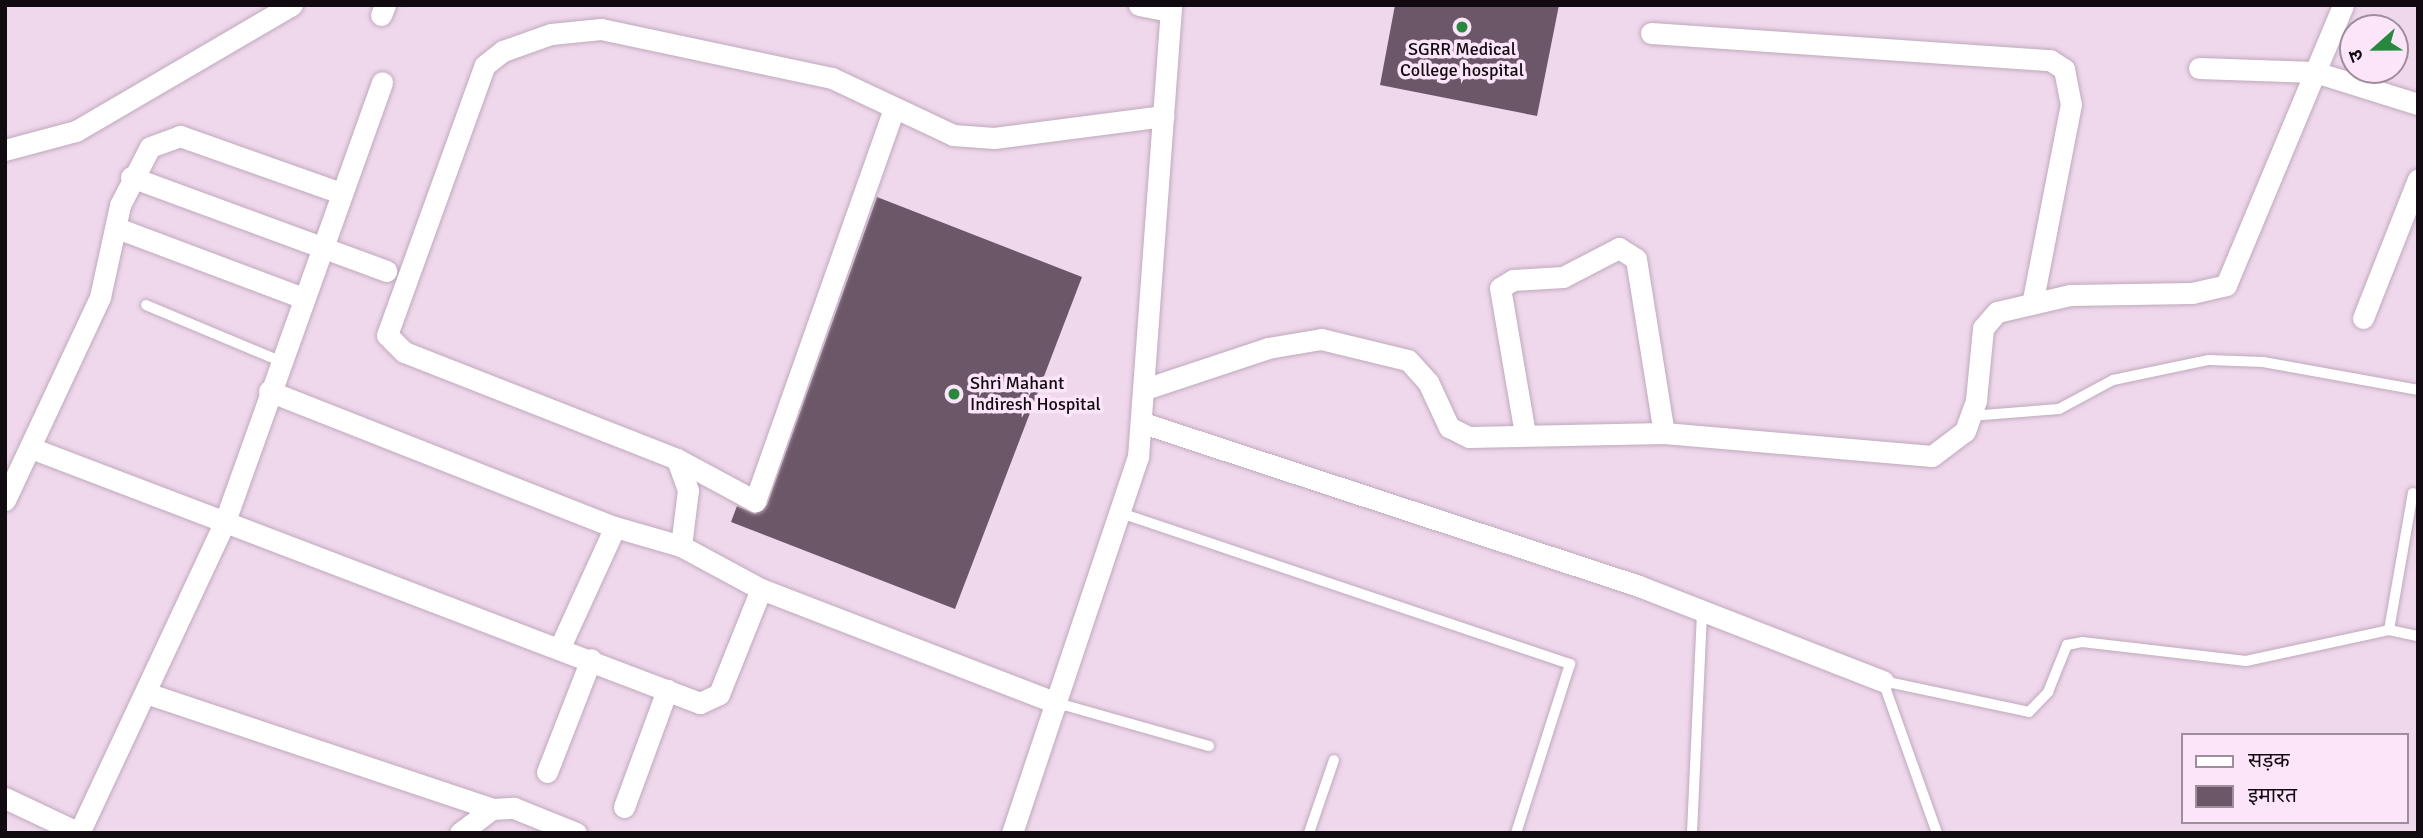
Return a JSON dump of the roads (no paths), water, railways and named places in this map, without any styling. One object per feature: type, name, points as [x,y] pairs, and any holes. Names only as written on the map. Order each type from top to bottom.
[{"type":"street","points":[[5,150],[76,131],[292,5]]},
{"type":"street","points":[[1012,833],[1121,513],[1143,422],[1170,13],[1139,5]]},
{"type":"street","points":[[1145,389],[1268,348],[1321,339],[1408,360],[1457,434],[1664,433],[1919,457],[1957,442],[1971,416],[1983,328],[1997,312],[2027,302],[2192,293],[2226,285],[2343,5]]},
{"type":"street","points":[[894,109],[755,501],[677,459],[404,352],[387,335],[485,65],[503,51],[551,34],[601,29],[808,71],[894,109],[974,138],[1164,116]]},
{"type":"street","points":[[1651,33],[2050,61],[2064,69],[2071,104],[2027,302]]},
{"type":"street","points":[[2199,68],[2315,72],[2418,104]]},
{"type":"street","points":[[5,798],[79,833],[225,521],[269,391],[382,82]]},
{"type":"street","points":[[5,500],[100,297],[131,177],[158,139],[180,136],[341,193]]},
{"type":"street","points":[[131,177],[320,250],[386,271]]},
{"type":"street","points":[[2363,318],[2418,179]]},
{"type":"street","points":[[117,228],[303,298]]},
{"type":"street","points":[[1525,435],[1500,288],[1513,280],[1563,277],[1619,248],[1636,259],[1664,433]]},
{"type":"street","points":[[269,391],[615,527],[681,546],[761,589],[1057,703]]},
{"type":"street","points":[[1143,422],[1702,609],[1883,681]]},
{"type":"street","points":[[31,448],[560,647],[700,703],[719,694],[761,589]]},
{"type":"street","points":[[677,459],[688,490],[681,546]]},
{"type":"street","points":[[560,647],[615,527]]},
{"type":"street","points":[[547,772],[591,659]]},
{"type":"street","points":[[624,807],[667,690]]},
{"type":"street","points":[[146,693],[492,810],[536,814],[576,833]]},
{"type":"street","points":[[460,833],[492,810]]},
{"type":"lane","points":[[146,305],[280,362]]},
{"type":"lane","points":[[1971,416],[2059,409],[2113,380],[2209,360],[2276,364],[2418,390]]},
{"type":"lane","points":[[2389,630],[2413,493]]},
{"type":"lane","points":[[1121,513],[1570,664],[1517,833]]},
{"type":"lane","points":[[1692,833],[1702,609]]},
{"type":"lane","points":[[1883,681],[2029,712],[2048,692],[2067,645],[2246,661],[2389,630],[2418,635]]},
{"type":"lane","points":[[1883,681],[1937,833]]},
{"type":"lane","points":[[1057,703],[1209,746]]},
{"type":"lane","points":[[1310,833],[1334,760]]},
{"type":"place","name":"SGRR Medical College hospital","points":[[1462,27]]},
{"type":"place","name":"Shri Mahant Indiresh Hospital","points":[[954,394]]}]
